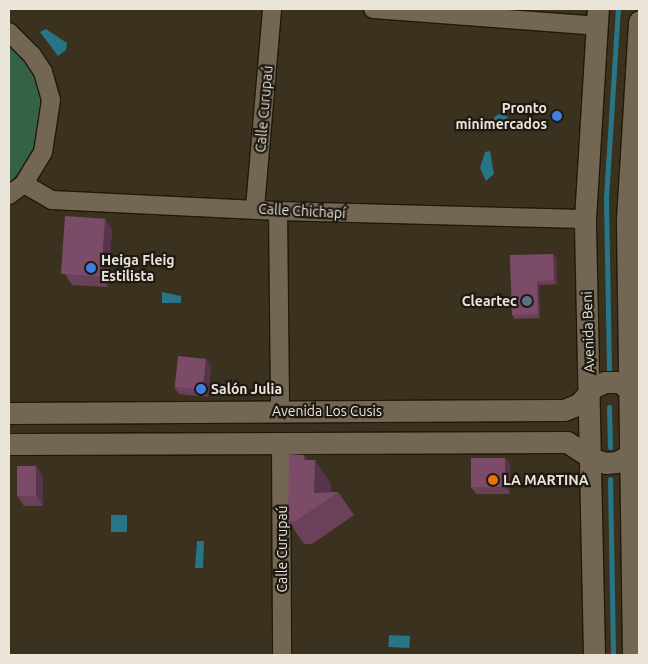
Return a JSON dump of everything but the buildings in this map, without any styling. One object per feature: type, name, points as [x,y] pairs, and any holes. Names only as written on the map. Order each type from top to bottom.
[{"type":"street","name":"Calle Curupaú","points":[[255,208],[272,9]]},
{"type":"street","points":[[373,9],[597,17]]},
{"type":"street","name":"Avenida Beni","points":[[594,655],[585,219],[597,17]]},
{"type":"street","points":[[633,655],[635,398],[627,219],[635,144],[639,21]]},
{"type":"street","points":[[9,32],[32,55],[42,72],[51,100],[46,144],[24,184],[9,195]]},
{"type":"street","name":"Calle Chichapí","points":[[24,184],[52,200],[255,208],[278,211],[585,219]]},
{"type":"street","points":[[278,211],[280,411]]},
{"type":"street","name":"Avenida Los Cusis","points":[[9,413],[546,410],[574,407],[590,392],[610,381],[620,382],[635,398]]},
{"type":"street","points":[[546,410],[547,442]]},
{"type":"street","points":[[216,443],[217,412]]},
{"type":"street","points":[[9,444],[567,442],[591,457],[612,463],[635,450]]},
{"type":"street","name":"Calle Curupaú","points":[[282,443],[282,655]]},
{"type":"green space","points":[[9,41],[36,75],[44,113],[35,151],[9,184]]},
{"type":"water","points":[[46,29],[67,43],[66,50],[58,56],[40,32]]},
{"type":"water","points":[[501,114],[507,116],[509,122],[507,128],[501,130],[495,128],[493,122],[495,116]]},
{"type":"water","points":[[490,151],[494,174],[486,181],[480,168],[485,152]]},
{"type":"water","points":[[162,292],[181,296],[181,303],[162,303]]},
{"type":"water","points":[[111,515],[127,515],[127,532],[111,532]]},
{"type":"water","points":[[197,541],[204,541],[203,568],[195,568]]},
{"type":"water","points":[[389,635],[410,636],[409,648],[388,647]]},
{"type":"waterway","points":[[609,370],[606,198],[618,9]]},
{"type":"waterway","points":[[609,407],[610,447]]},
{"type":"waterway","points":[[610,479],[613,655]]},
{"type":"place","name":"Pronto minimercados","points":[[557,116]]},
{"type":"place","name":"Heiga Fleig Estilista","points":[[91,268]]},
{"type":"place","name":"Cleartec","points":[[527,301]]},
{"type":"place","name":"Salón Julia","points":[[201,389]]},
{"type":"place","name":"LA MARTINA","points":[[493,480]]}]
